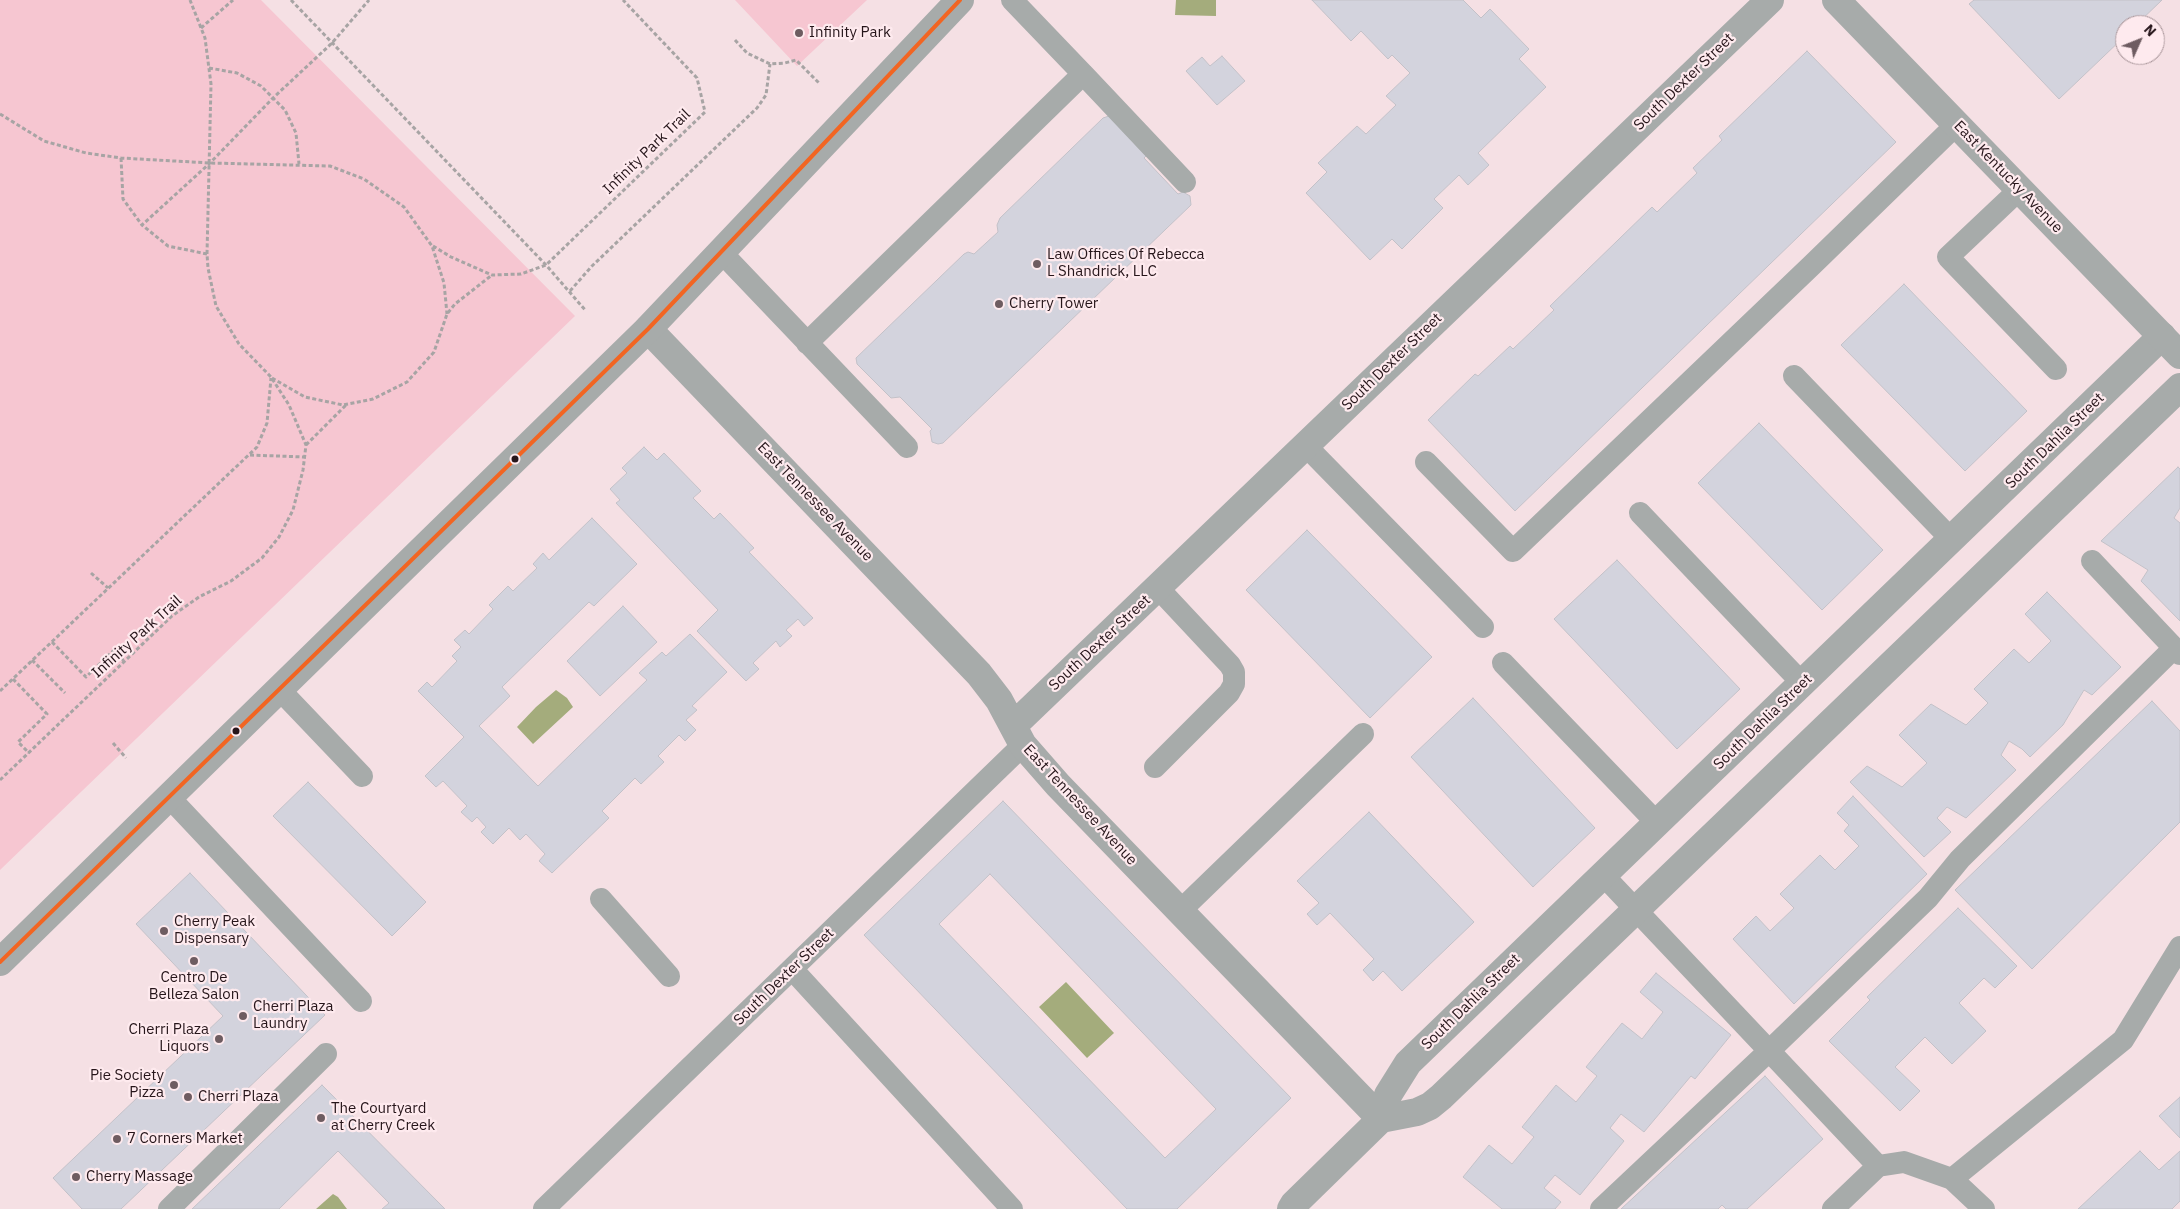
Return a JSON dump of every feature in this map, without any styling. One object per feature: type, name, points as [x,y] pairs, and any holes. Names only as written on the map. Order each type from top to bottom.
[{"type":"street","points":[[0,962],[648,329],[960,0]]},
{"type":"street","name":"South Dexter Street","points":[[1019,735],[1158,588],[1770,0]]},
{"type":"street","name":"East Kentucky Avenue","points":[[1836,0],[2171,346]]},
{"type":"street","name":"East Tennessee Avenue","points":[[648,329],[979,674],[999,700],[1019,735],[1083,812],[1381,1119]]},
{"type":"street","name":"South Dahlia Street","points":[[1288,1207],[1381,1119],[1388,1095],[1408,1063],[1952,540],[2171,346]]},
{"type":"street","points":[[1381,1119],[1417,1112],[1441,1098],[2180,387]]},
{"type":"lane","points":[[1012,0],[1185,182]]},
{"type":"lane","points":[[807,343],[1083,74]]},
{"type":"lane","points":[[1426,462],[1512,551],[1827,251],[1957,124]]},
{"type":"lane","points":[[2020,189],[1948,257],[2056,369]]},
{"type":"lane","points":[[721,252],[907,447]]},
{"type":"lane","points":[[1794,376],[1952,540]]},
{"type":"lane","points":[[1305,445],[1483,627]]},
{"type":"lane","points":[[1640,513],[1802,683]]},
{"type":"lane","points":[[1600,1209],[1770,1050],[1928,898],[1960,859],[2177,651],[2092,561]]},
{"type":"lane","points":[[1155,767],[1221,701],[1234,684],[1234,672],[1230,665],[1158,588]]},
{"type":"lane","points":[[1503,663],[1657,823]]},
{"type":"lane","points":[[279,689],[362,776]]},
{"type":"lane","points":[[1180,911],[1363,734]]},
{"type":"lane","name":"South Dexter Street","points":[[544,1209],[792,969],[1019,735]]},
{"type":"lane","points":[[169,796],[361,1001]]},
{"type":"lane","points":[[1603,875],[1878,1166]]},
{"type":"lane","points":[[601,899],[669,976]]},
{"type":"lane","points":[[1952,1179],[2123,1040],[2180,947]]},
{"type":"lane","points":[[792,969],[1012,1209]]},
{"type":"lane","points":[[169,1209],[326,1054]]},
{"type":"lane","points":[[1833,1209],[1878,1166],[1904,1162],[1952,1179],[1984,1209]]},
{"type":"path","name":"Infinity Park Trail","points":[[0,780],[172,616],[199,598],[231,581],[262,558],[278,538],[293,510],[306,445],[289,405],[271,377],[239,344],[216,306],[208,268],[211,84],[205,38],[190,0]]},
{"type":"path","points":[[201,28],[233,0]]},
{"type":"path","points":[[291,0],[546,265],[586,311]]},
{"type":"path","points":[[142,225],[210,163],[273,98],[332,43],[368,0]]},
{"type":"path","name":"Infinity Park Trail","points":[[432,246],[451,257],[492,275],[521,274],[546,265],[705,112],[697,78],[623,0]]},
{"type":"path","points":[[735,40],[747,53],[770,64],[786,64],[796,60],[820,84]]},
{"type":"path","points":[[570,291],[592,266],[757,108],[766,94],[770,64]]},
{"type":"path","points":[[208,68],[237,73],[261,86],[285,110],[296,133],[299,164]]},
{"type":"path","name":"Infinity Park Trail","points":[[0,114],[44,141],[86,154],[210,163],[330,166],[364,179],[404,207],[432,246],[444,283],[447,314],[434,352],[407,382],[373,399],[346,405],[305,397],[271,377]]},
{"type":"path","points":[[121,158],[123,199],[142,225],[168,246],[207,254]]},
{"type":"path","name":"Infinity Park Trail","points":[[447,314],[471,289],[492,275]]},
{"type":"path","points":[[0,691],[258,447],[267,423],[271,377]]},
{"type":"path","points":[[306,445],[346,405]]},
{"type":"path","points":[[250,455],[304,458]]},
{"type":"path","points":[[91,573],[108,588]]},
{"type":"path","points":[[52,642],[86,677],[114,650],[124,661]]},
{"type":"path","points":[[32,660],[65,693]]},
{"type":"path","points":[[13,679],[47,714],[18,742],[29,753]]},
{"type":"path","points":[[112,743],[126,758]]},
{"type":"shaded area","points":[[0,0],[261,0],[575,316],[0,870]]},
{"type":"shaded area","name":"Infinity Park","points":[[735,0],[867,0],[797,66]]},
{"type":"shaded area","points":[[1176,0],[1216,0],[1216,16],[1175,15]]},
{"type":"shaded area","points":[[556,690],[567,698],[573,707],[533,744],[517,727]]},
{"type":"shaded area","points":[[1066,982],[1114,1033],[1087,1058],[1039,1007]]},
{"type":"shaded area","points":[[333,1194],[338,1197],[347,1209],[316,1209]]},
{"type":"building","points":[[1312,0],[1463,0],[1481,18],[1490,9],[1529,49],[1519,59],[1546,87],[1478,153],[1489,165],[1468,185],[1459,175],[1434,199],[1443,208],[1402,249],[1392,239],[1370,260],[1306,193],[1327,172],[1318,163],[1357,126],[1366,134],[1396,105],[1386,96],[1410,73],[1392,55],[1388,59],[1361,31],[1351,41]]},
{"type":"building","points":[[1974,0],[2162,0],[2146,15],[2115,15],[2115,46],[2059,99],[1969,4]]},
{"type":"building","points":[[1807,51],[1896,142],[1515,511],[1428,420],[1475,374],[1478,376],[1510,346],[1513,349],[1554,310],[1550,306],[1652,207],[1657,212],[1697,173],[1693,168],[1722,140],[1719,136]]},
{"type":"building","points":[[1222,56],[1245,81],[1217,105],[1186,71],[1202,57],[1210,66]]},
{"type":"building","name":"Cherry Tower","points":[[1109,116],[1146,156],[1144,158],[1178,194],[1183,192],[1190,196],[1191,205],[943,443],[932,442],[930,431],[932,429],[900,397],[891,398],[857,364],[856,358],[964,254],[968,252],[974,254],[998,232],[997,225],[1000,218],[1103,118]]},
{"type":"building","points":[[1904,284],[2027,411],[1965,471],[1841,345]]},
{"type":"building","points":[[1759,423],[1883,550],[1822,610],[1698,483]]},
{"type":"building","points":[[644,447],[657,460],[664,453],[701,491],[693,498],[714,519],[720,513],[754,548],[749,552],[813,618],[804,626],[798,619],[786,630],[792,636],[780,647],[776,641],[753,663],[759,669],[746,681],[697,631],[718,610],[616,503],[620,500],[610,489],[627,473],[622,468]]},
{"type":"building","points":[[2178,467],[2180,469],[2180,508],[2174,518],[2180,523],[2180,621],[2141,581],[2148,570],[2101,541]]},
{"type":"building","points":[[592,518],[637,564],[594,606],[589,602],[502,687],[510,696],[479,726],[538,786],[647,680],[639,673],[662,652],[666,656],[690,634],[727,672],[692,706],[697,710],[686,720],[696,730],[685,741],[679,735],[658,756],[664,762],[641,784],[635,778],[602,811],[609,818],[552,873],[539,861],[545,854],[526,834],[520,840],[509,828],[493,844],[481,832],[486,827],[477,817],[472,822],[461,812],[467,806],[443,781],[436,787],[425,776],[464,737],[418,691],[427,682],[432,687],[457,661],[452,656],[461,647],[454,640],[465,630],[469,634],[493,609],[489,605],[508,586],[513,591],[537,568],[533,564],[543,553],[549,560]]},
{"type":"building","points":[[1307,530],[1432,657],[1370,718],[1246,590]]},
{"type":"building","points":[[1617,560],[1740,689],[1677,749],[1554,619]]},
{"type":"building","points":[[2047,592],[2121,667],[2092,695],[2084,690],[2063,725],[2030,757],[2022,749],[2009,741],[2001,755],[2016,770],[1966,818],[1947,807],[1937,818],[1951,832],[1924,857],[1850,782],[1867,766],[1902,787],[1927,763],[1899,735],[1931,704],[1966,725],[1988,703],[1974,689],[2014,649],[2029,663],[2051,641],[2025,614]]},
{"type":"building","points":[[623,606],[657,642],[600,696],[567,661]]},
{"type":"building","points":[[1473,698],[1595,828],[1533,887],[1411,757]]},
{"type":"building","points":[[2152,701],[2180,731],[2180,822],[2032,969],[1955,890]]},
{"type":"building","points":[[308,782],[426,902],[392,936],[273,816]]},
{"type":"building","points":[[1853,796],[1927,874],[1794,1004],[1733,939],[1756,916],[1770,931],[1794,908],[1780,894],[1820,855],[1835,870],[1859,846],[1844,831],[1849,825],[1837,813]]},
{"type":"building","points":[[1003,801],[1291,1098],[1177,1209],[1127,1209],[864,935]],"holes":[[[990,874],[1216,1109],[1165,1158],[939,924]]]},
{"type":"building","points":[[1369,812],[1474,922],[1402,991],[1383,971],[1373,981],[1363,970],[1374,959],[1330,913],[1317,925],[1307,914],[1319,903],[1297,881]]},
{"type":"building","name":"Cherri Plaza","points":[[190,873],[325,1015],[121,1209],[82,1209],[53,1178],[223,1016],[136,924]]},
{"type":"building","points":[[1958,908],[2017,966],[1995,988],[1984,978],[1959,1003],[1986,1031],[1952,1064],[1925,1037],[1895,1067],[1920,1091],[1900,1111],[1829,1041],[1870,1000],[1867,997]]},
{"type":"building","points":[[1656,973],[1731,1035],[1695,1079],[1691,1076],[1644,1132],[1621,1114],[1610,1128],[1624,1141],[1580,1195],[1555,1175],[1544,1188],[1561,1202],[1555,1209],[1502,1209],[1463,1177],[1489,1145],[1512,1164],[1534,1137],[1522,1127],[1556,1085],[1576,1102],[1597,1076],[1586,1067],[1622,1023],[1642,1039],[1663,1012],[1640,992]]},
{"type":"building","points":[[1765,1076],[1823,1139],[1747,1209],[1726,1209],[1722,1205],[1718,1209],[1621,1209]]},
{"type":"building","name":"The Courtyard at Cherry Creek","points":[[322,1085],[445,1209],[382,1209],[389,1203],[338,1151],[279,1209],[192,1209]]},
{"type":"building","points":[[2180,1097],[2180,1138],[2159,1116]]},
{"type":"building","points":[[2140,1151],[2159,1170],[2180,1151],[2180,1201],[2172,1209],[2078,1209]]},
{"type":"transit line","points":[[0,962],[648,329],[960,0]]},
{"type":"place","name":"Infinity Park","points":[[799,33]]},
{"type":"place","name":"Law Offices Of Rebecca L Shandrick, LLC","points":[[1037,264]]},
{"type":"place","name":"Cherry Tower","points":[[999,304]]},
{"type":"place","name":"Cherry Peak Dispensary","points":[[164,931]]},
{"type":"place","name":"Centro De Belleza Salon","points":[[194,961]]},
{"type":"place","name":"Cherri Plaza Laundry","points":[[243,1016]]},
{"type":"place","name":"Cherri Plaza Liquors","points":[[219,1039]]},
{"type":"place","name":"Pie Society Pizza","points":[[174,1085]]},
{"type":"place","name":"Cherri Plaza","points":[[188,1097]]},
{"type":"place","name":"The Courtyard at Cherry Creek","points":[[321,1118]]},
{"type":"place","name":"7 Corners Market","points":[[117,1139]]},
{"type":"place","name":"Cherry Massage","points":[[76,1177]]}]
